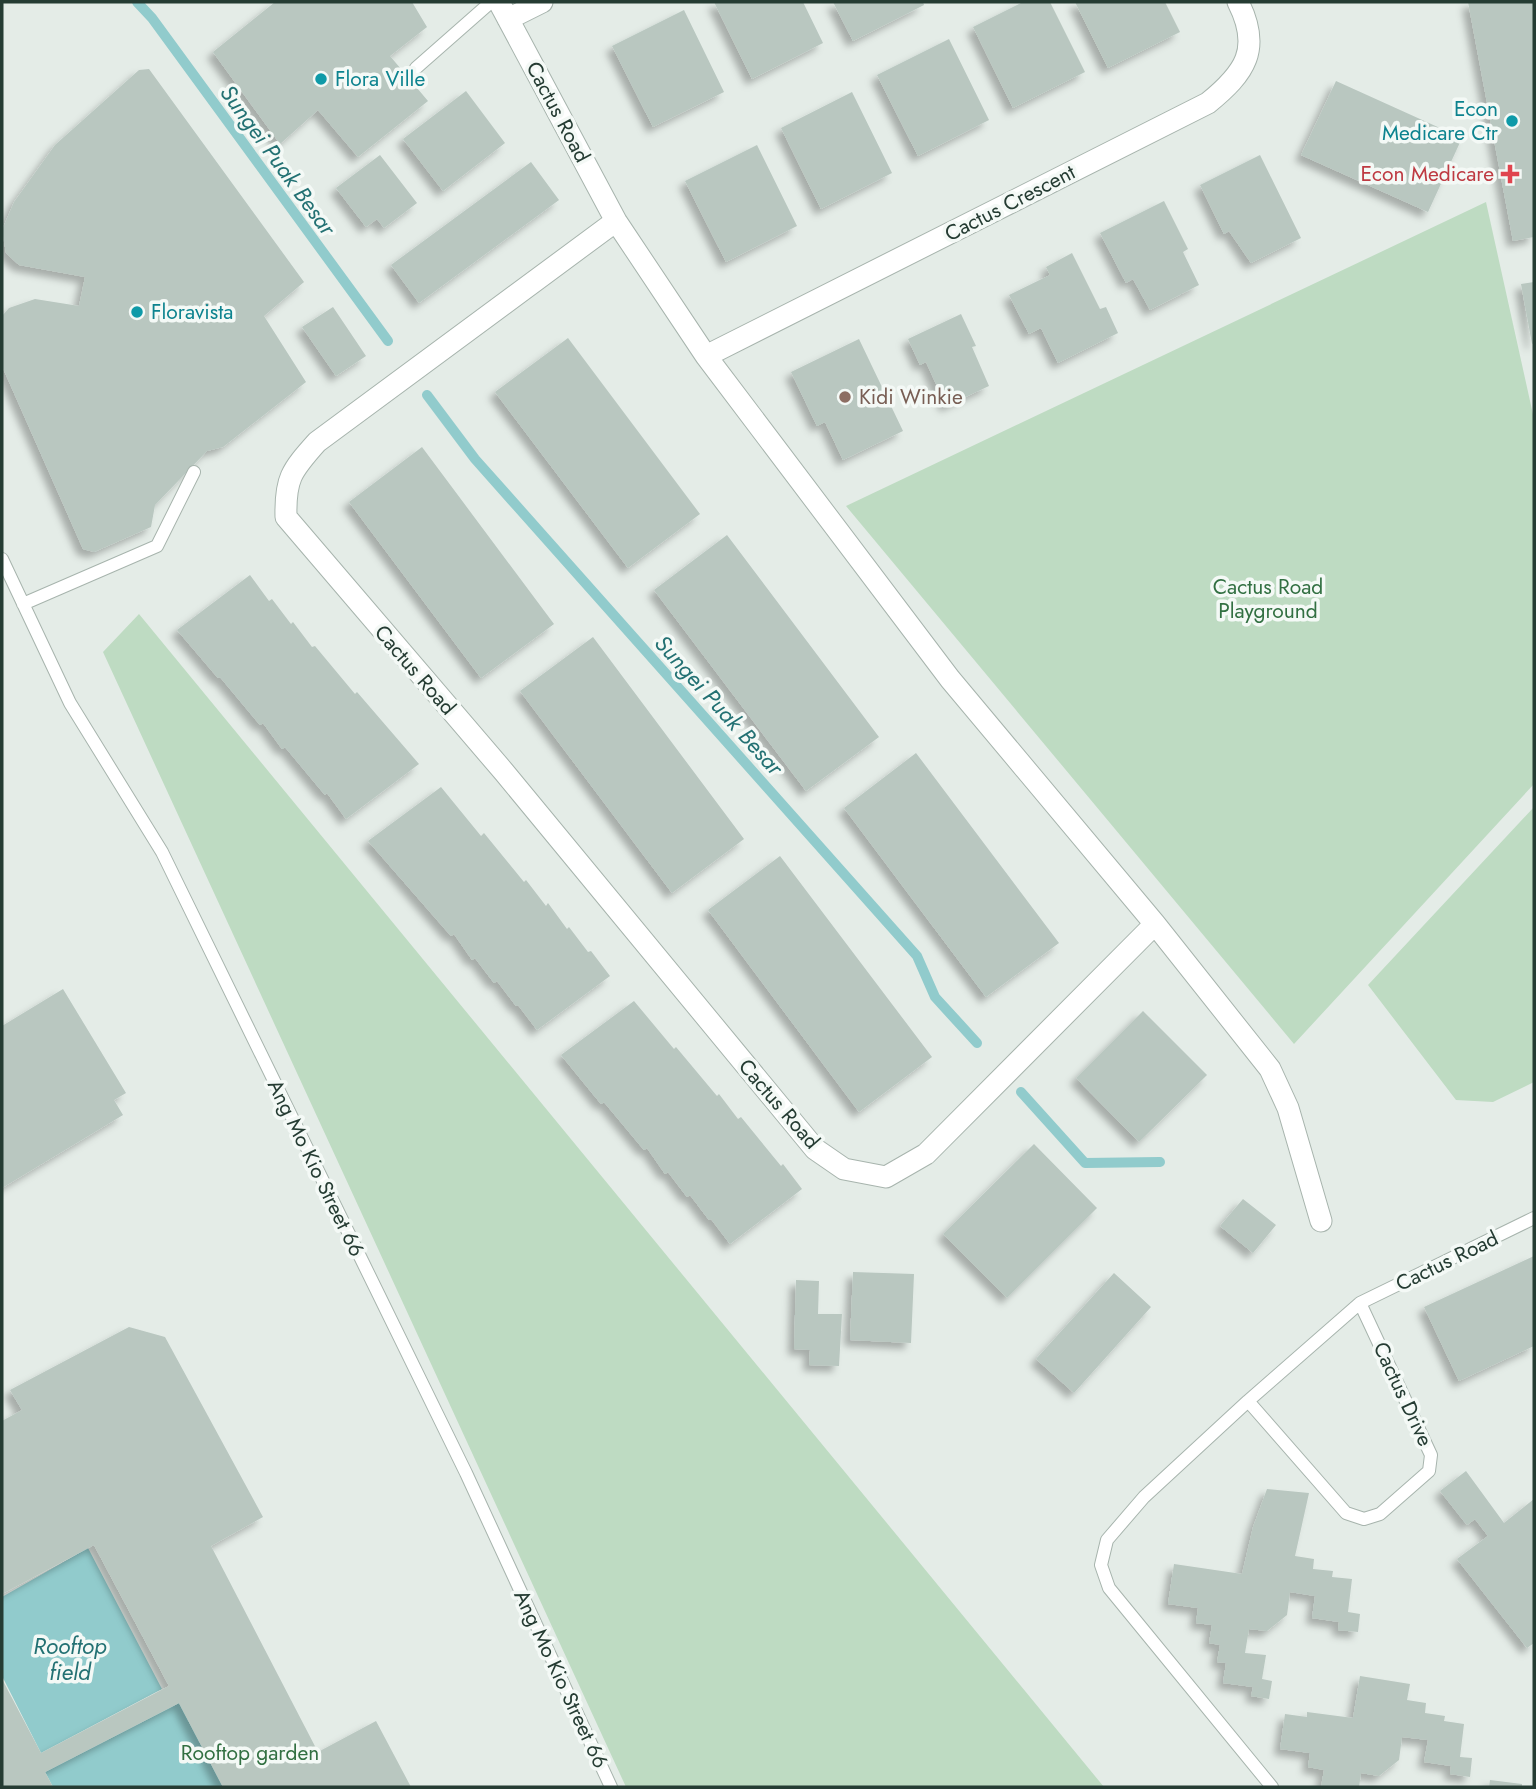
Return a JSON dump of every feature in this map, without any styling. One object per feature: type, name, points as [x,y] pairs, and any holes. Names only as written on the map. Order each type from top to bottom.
[{"type":"street","points":[[504,10],[542,2]]},
{"type":"street","name":"Cactus Crescent","points":[[706,356],[1208,103],[1235,81],[1247,57],[1244,15],[1238,2]]},
{"type":"street","name":"Cactus Road","points":[[504,10],[617,221],[706,356],[950,679],[1155,924],[926,1154],[886,1177],[844,1169],[815,1149],[504,772],[286,517],[285,488],[298,464],[317,442],[617,221]]},
{"type":"street","points":[[1155,924],[1270,1069],[1288,1108],[1321,1221]]},
{"type":"lane","points":[[416,68],[491,2]]},
{"type":"lane","points":[[23,604],[157,546],[194,472]]},
{"type":"lane","name":"Ang Mo Kio Street 66","points":[[2,559],[70,703],[162,852],[466,1474],[611,1787]]},
{"type":"lane","name":"Cactus Road","points":[[1360,1303],[1534,1218]]},
{"type":"lane","points":[[1272,1787],[1109,1588],[1101,1565],[1107,1540],[1144,1497],[1360,1303]]},
{"type":"lane","name":"Cactus Drive","points":[[1248,1401],[1346,1513],[1364,1519],[1380,1514],[1429,1471],[1431,1455],[1360,1303]]},
{"type":"green space","name":"Cactus Road Playground","points":[[1486,202],[1534,419],[1534,784],[1294,1044],[846,506]]},
{"type":"green space","points":[[139,614],[1104,1787],[626,1787],[103,652]]},
{"type":"green space","points":[[1534,807],[1534,1082],[1493,1102],[1456,1100],[1368,985]]},
{"type":"water","name":"Rooftop field","points":[[88,1548],[162,1689],[41,1753],[2,1676],[2,1597]]},
{"type":"water","name":"Rooftop field","points":[[179,1703],[223,1787],[53,1787],[45,1772]]},
{"type":"building","name":"Flora Ville","points":[[275,2],[412,2],[427,27],[390,56],[428,101],[358,157],[318,110],[280,144],[213,52]]},
{"type":"building","points":[[714,2],[803,2],[823,43],[752,79]]},
{"type":"building","points":[[833,2],[923,2],[924,5],[853,41]]},
{"type":"building","points":[[1023,2],[1050,2],[1085,72],[1013,108],[973,27]]},
{"type":"building","points":[[1075,2],[1165,2],[1180,32],[1108,68]]},
{"type":"building","name":"Econ Medicare","points":[[1468,2],[1533,2],[1534,237],[1513,241]]},
{"type":"building","points":[[684,10],[724,92],[653,127],[612,46]]},
{"type":"building","points":[[949,39],[989,120],[918,156],[877,75]]},
{"type":"building","name":"Floravista","points":[[149,69],[304,282],[264,316],[306,382],[223,447],[207,451],[155,505],[151,527],[94,552],[83,549],[2,366],[2,316],[9,308],[35,299],[79,306],[85,277],[19,265],[6,253],[2,230],[14,202],[55,145],[139,70]]},
{"type":"building","points":[[1336,81],[1462,138],[1428,212],[1301,155]]},
{"type":"building","points":[[466,91],[505,143],[443,191],[403,139]]},
{"type":"building","points":[[852,92],[892,173],[821,209],[781,128]]},
{"type":"building","points":[[757,145],[797,226],[726,262],[685,181]]},
{"type":"building","points":[[380,155],[417,203],[384,228],[377,219],[366,227],[336,188]]},
{"type":"building","points":[[1260,155],[1301,238],[1251,263],[1229,231],[1224,234],[1200,185]]},
{"type":"building","points":[[531,162],[559,200],[419,303],[391,265]]},
{"type":"building","points":[[1164,201],[1188,249],[1183,252],[1199,285],[1150,310],[1133,279],[1126,283],[1100,233]]},
{"type":"building","points":[[1072,253],[1100,309],[1106,307],[1118,333],[1058,363],[1041,328],[1029,334],[1009,295],[1050,275],[1046,267]]},
{"type":"building","points":[[1534,282],[1534,343],[1532,344],[1521,284]]},
{"type":"building","points":[[333,307],[366,356],[336,376],[302,327]]},
{"type":"building","points":[[961,314],[976,346],[972,347],[989,386],[946,406],[926,362],[920,365],[908,339]]},
{"type":"building","points":[[568,338],[700,514],[628,568],[495,392]]},
{"type":"building","name":"Kidi Winkie","points":[[859,339],[903,431],[843,460],[825,422],[817,426],[791,372]]},
{"type":"building","points":[[422,447],[554,624],[481,678],[349,502]]},
{"type":"building","points":[[727,535],[879,737],[806,791],[654,590]]},
{"type":"building","points":[[250,575],[269,601],[272,599],[291,624],[293,622],[312,647],[315,646],[419,764],[346,819],[327,793],[325,795],[285,747],[282,749],[263,723],[260,725],[177,630]]},
{"type":"building","points":[[593,637],[744,839],[672,893],[520,691]]},
{"type":"building","points":[[916,753],[1059,943],[986,997],[844,808]]},
{"type":"building","points":[[441,787],[481,836],[484,833],[524,882],[526,880],[546,906],[548,903],[567,929],[569,927],[588,952],[591,951],[610,976],[537,1030],[497,981],[494,983],[475,958],[472,960],[454,934],[451,936],[368,841]]},
{"type":"building","points":[[780,856],[932,1057],[859,1112],[708,910]]},
{"type":"building","points":[[63,989],[126,1093],[114,1100],[123,1115],[2,1188],[2,1026]]},
{"type":"building","points":[[634,1001],[674,1049],[676,1047],[717,1096],[719,1094],[738,1119],[741,1117],[781,1166],[783,1164],[802,1189],[730,1244],[690,1195],[687,1197],[668,1172],[665,1174],[647,1148],[644,1150],[604,1102],[601,1104],[561,1055]]},
{"type":"building","points":[[1143,1011],[1207,1075],[1139,1142],[1076,1078]]},
{"type":"building","points":[[1034,1144],[1097,1208],[1007,1298],[943,1234]]},
{"type":"building","points":[[1243,1199],[1276,1225],[1253,1253],[1220,1226]]},
{"type":"building","points":[[1534,1256],[1534,1346],[1459,1381],[1424,1307]]},
{"type":"building","points":[[853,1272],[914,1274],[911,1343],[850,1340]]},
{"type":"building","points":[[1114,1273],[1151,1307],[1074,1393],[1036,1359]]},
{"type":"building","points":[[796,1280],[819,1281],[818,1314],[842,1314],[839,1366],[809,1365],[810,1350],[794,1349]]},
{"type":"building","points":[[129,1327],[165,1337],[263,1517],[211,1546],[318,1752],[376,1721],[411,1787],[223,1787],[179,1703],[45,1772],[53,1787],[2,1787],[2,1679],[41,1753],[169,1686],[94,1545],[2,1594],[2,1421],[22,1410],[10,1390]]},
{"type":"building","points":[[1466,1471],[1504,1523],[1534,1499],[1534,1643],[1527,1648],[1457,1559],[1488,1536],[1475,1519],[1467,1525],[1440,1491]]},
{"type":"building","points":[[1267,1489],[1309,1493],[1295,1556],[1314,1559],[1313,1569],[1333,1571],[1332,1577],[1352,1579],[1348,1612],[1360,1614],[1358,1632],[1338,1630],[1339,1622],[1312,1618],[1315,1596],[1290,1592],[1287,1615],[1267,1631],[1249,1629],[1245,1653],[1266,1655],[1262,1679],[1272,1681],[1269,1699],[1251,1696],[1253,1687],[1223,1683],[1226,1663],[1217,1662],[1220,1645],[1209,1643],[1212,1625],[1196,1623],[1198,1608],[1168,1604],[1174,1564],[1242,1574],[1253,1527]]},
{"type":"building","points":[[1360,1676],[1410,1684],[1407,1700],[1426,1703],[1425,1713],[1445,1716],[1444,1721],[1464,1724],[1460,1757],[1472,1758],[1470,1777],[1450,1774],[1451,1766],[1424,1762],[1428,1740],[1402,1737],[1399,1760],[1379,1776],[1361,1773],[1359,1787],[1321,1787],[1324,1770],[1308,1767],[1310,1753],[1280,1749],[1285,1714],[1307,1717],[1307,1712],[1353,1718]]},
{"type":"building","points":[[1490,1780],[1522,1784],[1522,1787],[1489,1787]]},
{"type":"waterway","name":"Sungei Puak Besar","points":[[137,2],[152,18],[388,341]]},
{"type":"waterway","name":"Sungei Puak Besar","points":[[427,395],[475,459],[917,956],[935,997],[977,1043]]},
{"type":"waterway","name":"Sungei Puak Besar","points":[[1021,1092],[1085,1163],[1160,1162]]},
{"type":"place","name":"Flora Ville","points":[[321,79]]},
{"type":"place","name":"Econ Medicare Ctr","points":[[1512,121]]},
{"type":"place","name":"Econ Medicare","points":[[1510,174]]},
{"type":"place","name":"Floravista","points":[[137,312]]},
{"type":"place","name":"Kidi Winkie","points":[[845,397]]},
{"type":"park label","name":"Rooftop garden","points":[[250,1753]]}]
